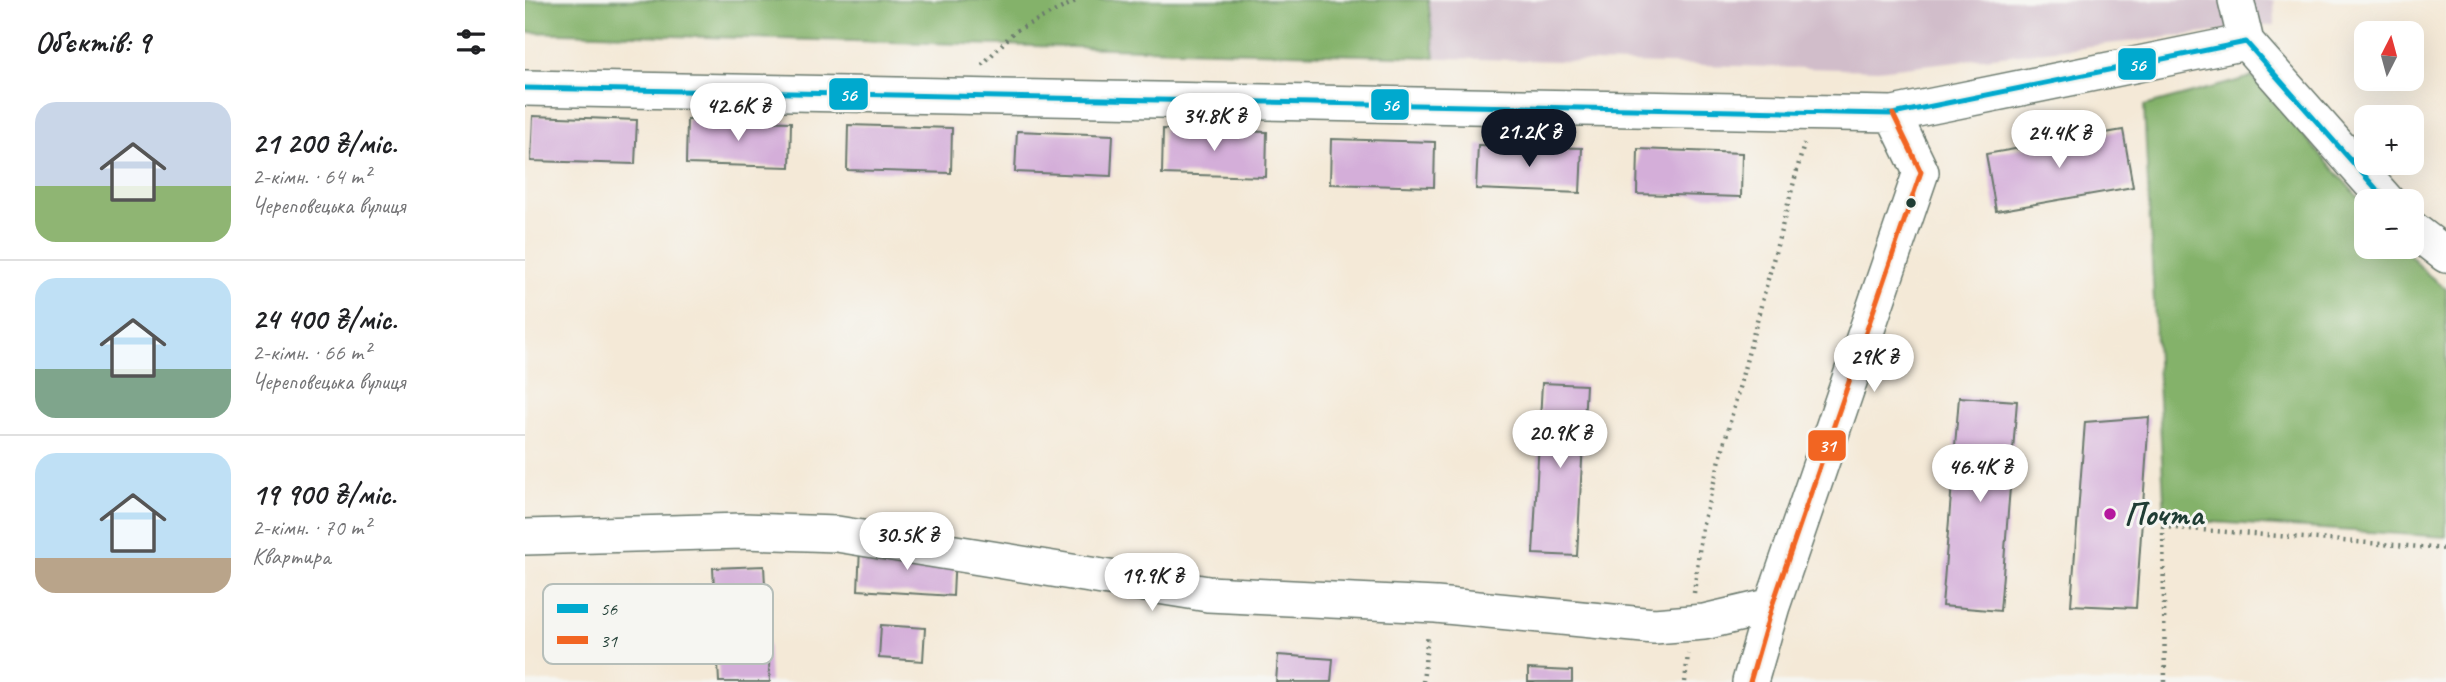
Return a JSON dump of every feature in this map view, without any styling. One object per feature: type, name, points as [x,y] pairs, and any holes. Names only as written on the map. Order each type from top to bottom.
[{"type":"street","points":[[2236,0],[2246,42],[2376,189]]},
{"type":"street","points":[[525,88],[1893,114],[2246,42]]},
{"type":"street","points":[[1750,682],[1772,606],[1921,172],[1893,114]]},
{"type":"street","points":[[2424,238],[2446,255]]},
{"type":"street","points":[[525,537],[743,531],[837,534],[1208,594],[1436,605],[1654,626],[1704,622],[1772,606]]},
{"type":"path","points":[[953,96],[1015,31],[1079,0]]},
{"type":"path","points":[[1693,604],[1702,527],[1813,112]]},
{"type":"path","points":[[2165,682],[2163,527],[2446,548]]},
{"type":"path","points":[[1423,682],[1430,625],[1436,605]]},
{"type":"path","points":[[1685,682],[1689,643]]},
{"type":"shaded area","points":[[525,0],[2274,0],[2275,25],[1878,70],[525,32]]},
{"type":"green space","points":[[525,0],[1428,0],[1435,57],[525,32]]},
{"type":"green space","points":[[2252,77],[2354,192],[2354,259],[2414,259],[2446,289],[2446,537],[2165,519],[2144,106]]},
{"type":"building","points":[[533,116],[637,120],[635,164],[531,161]]},
{"type":"building","points":[[687,119],[791,122],[790,167],[686,164]]},
{"type":"building","points":[[848,125],[952,128],[951,173],[847,170]]},
{"type":"building","points":[[1163,129],[1267,132],[1266,177],[1162,174]]},
{"type":"building","points":[[2123,130],[2133,187],[1996,211],[1986,154]]},
{"type":"building","points":[[1017,131],[1113,135],[1111,176],[1015,172]]},
{"type":"building","points":[[1331,139],[1435,142],[1434,187],[1330,184]]},
{"type":"building","points":[[1478,145],[1582,148],[1580,193],[1476,189]]},
{"type":"building","points":[[1638,149],[1742,153],[1741,197],[1637,194]]},
{"type":"building","points":[[1542,383],[1586,385],[1577,556],[1533,554]]},
{"type":"building","points":[[1959,397],[2017,401],[2000,611],[1942,606]]},
{"type":"building","name":"Почта","points":[[2149,417],[2136,608],[2071,605],[2085,422]]},
{"type":"building","points":[[860,548],[955,553],[953,596],[858,590]]},
{"type":"building","points":[[764,566],[765,584],[714,584],[713,568]]},
{"type":"building","points":[[881,625],[925,628],[923,661],[879,658]]},
{"type":"building","points":[[1278,655],[1333,659],[1331,682],[1276,682]]},
{"type":"building","points":[[718,664],[769,664],[770,682],[719,682]]},
{"type":"building","points":[[1528,669],[1572,671],[1572,682],[1528,682]]},
{"type":"transit line","name":"56","points":[[525,88],[1893,114],[2246,42],[2376,189]]},
{"type":"transit line","name":"31","points":[[1750,682],[1772,606],[1921,172],[1893,114]]},
{"type":"place","name":"Почта","points":[[2110,514]]}]
